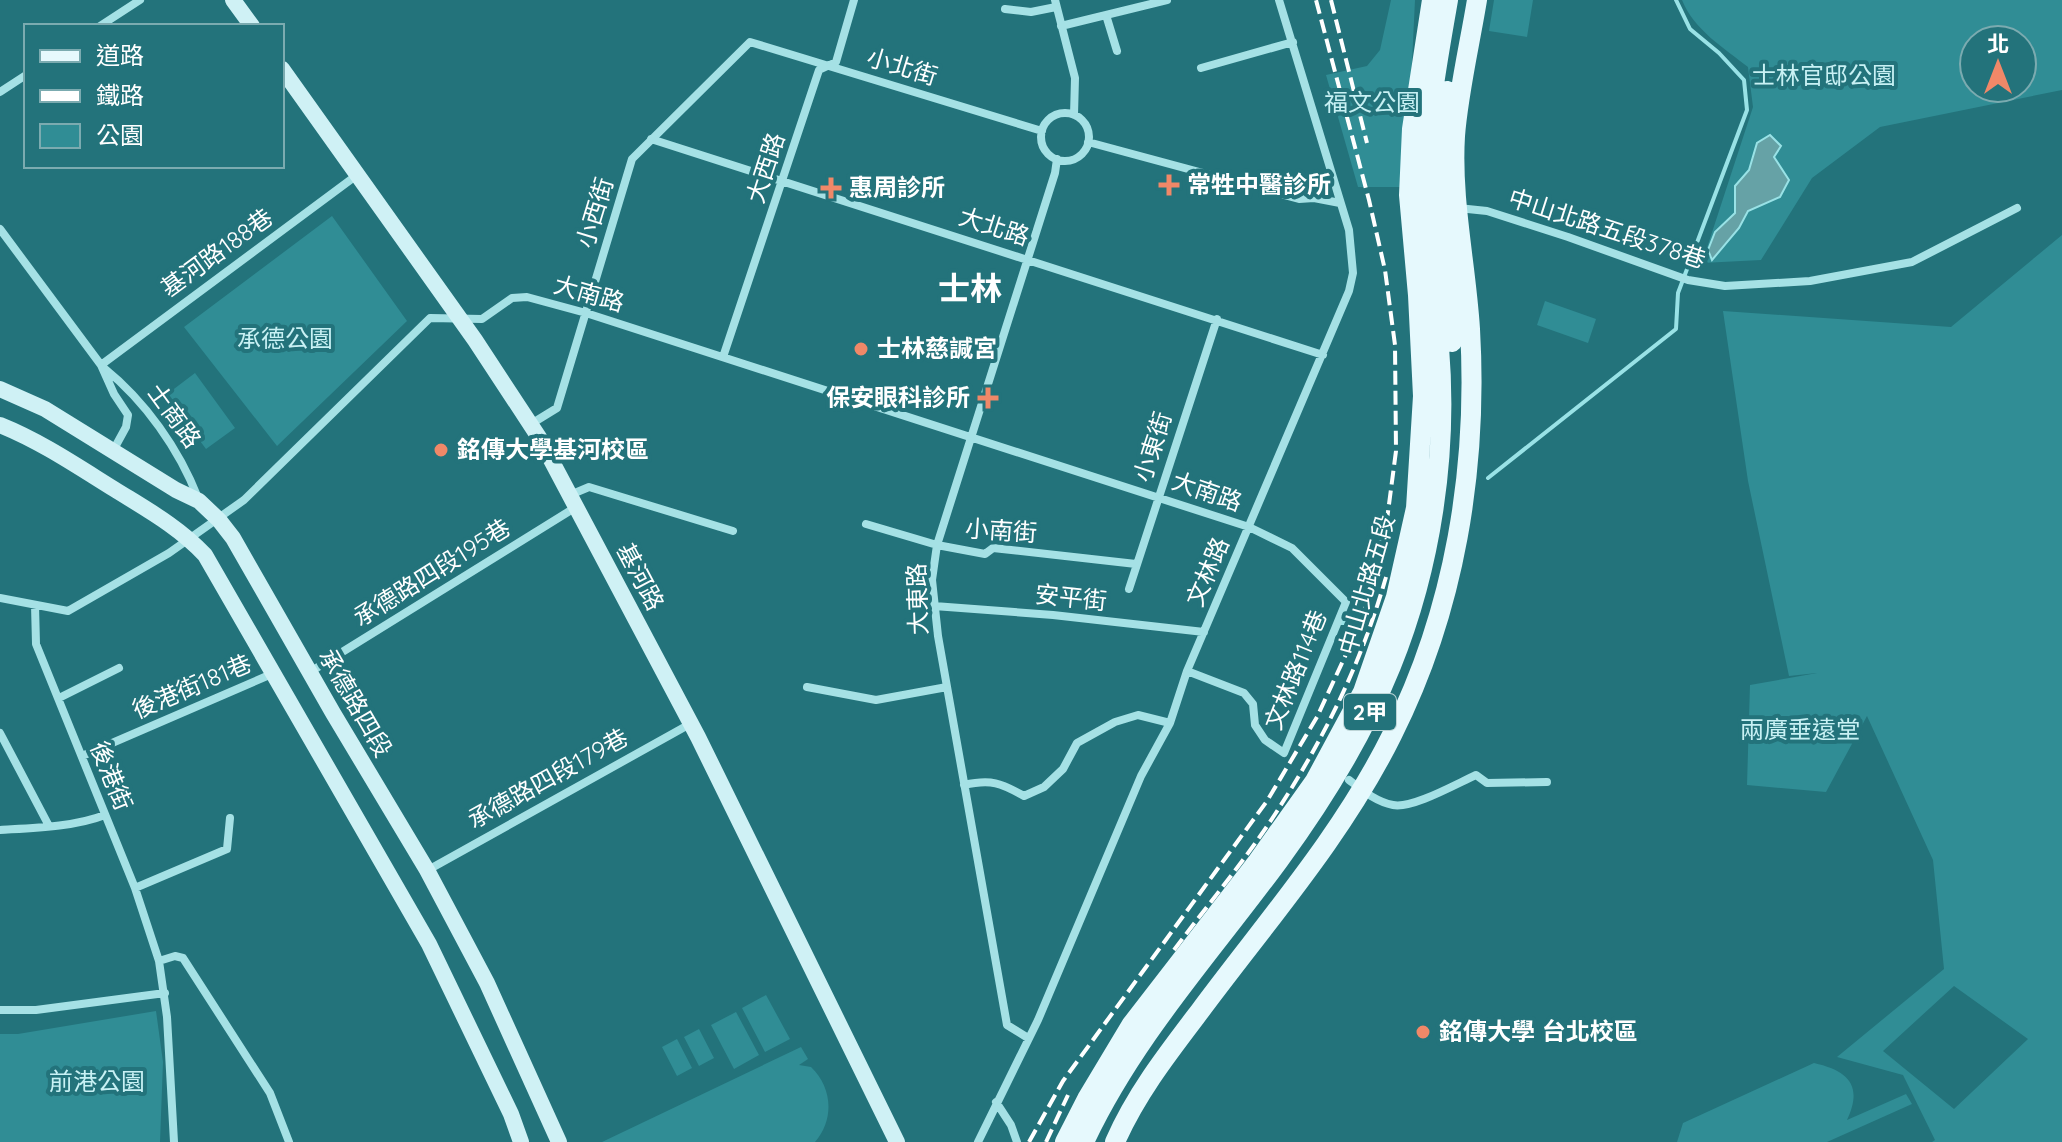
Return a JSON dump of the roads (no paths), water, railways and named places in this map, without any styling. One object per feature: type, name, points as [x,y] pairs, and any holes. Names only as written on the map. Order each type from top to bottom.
[{"type":"main road","points":[[233,0],[251,24]]},
{"type":"main road","name":"中山北路五段","points":[[1098,1142],[1141,1063],[1392,735],[1437,621],[1458,544],[1469,452],[1470,330],[1464,290],[1432,206],[1412,129],[1432,0]]},
{"type":"main road","name":"中山北路五段","points":[[1084,1142],[1102,1103],[1136,1049],[1279,859],[1351,749],[1391,665],[1405,625],[1418,537],[1439,444],[1439,351],[1426,132],[1448,0]]},
{"type":"main road","name":"中山北路五段","points":[[1432,206],[1461,0]]},
{"type":"main road","name":"中山北路五段","points":[[1432,206],[1455,135],[1477,0]]},
{"type":"main road","name":"基河路","points":[[284,72],[531,424],[690,724],[897,1142]]},
{"type":"main road","name":"承德路四段","points":[[0,389],[45,409],[114,449],[176,490],[199,501],[219,520],[237,545],[427,870],[487,983],[559,1142]]},
{"type":"main road","points":[[0,425],[63,457],[190,539],[209,561],[429,944],[493,1075],[521,1142]]},
{"type":"main road","name":"中山北路五段","points":[[1065,1142],[1132,1024],[1258,861],[1315,781],[1363,692],[1418,537]]},
{"type":"main road","name":"中山北路五段","points":[[1115,1142],[1147,1081],[1293,890],[1355,785]]},
{"type":"street","points":[[103,24],[140,0]]},
{"type":"street","name":"大西路","points":[[723,357],[819,70],[836,62],[854,0]]},
{"type":"street","points":[[1061,26],[1167,0]]},
{"type":"street","name":"文林路","points":[[978,1142],[1073,939],[1141,776],[1170,723],[1187,671],[1349,291],[1353,273],[1349,230],[1279,0]]},
{"type":"street","points":[[1005,9],[1031,12],[1056,3],[1075,78],[1074,115],[1088,129],[1088,142],[1076,158],[1057,159],[1046,151],[1042,131],[1054,116],[1074,115]]},
{"type":"street","points":[[1106,15],[1117,51]]},
{"type":"street","name":"小北街","points":[[750,42],[1042,131]]},
{"type":"street","name":"小西街","points":[[531,424],[557,408],[632,159],[750,42]]},
{"type":"street","points":[[1201,68],[1293,42]]},
{"type":"street","points":[[0,92],[24,76]]},
{"type":"street","name":"大北路","points":[[651,139],[1323,355]]},
{"type":"street","points":[[1088,142],[1299,199],[1314,198],[1340,203]]},
{"type":"street","name":"大東路","points":[[1028,1038],[1007,1025],[947,687],[932,580],[937,545],[1029,259],[1057,159]]},
{"type":"street","name":"基河路188巷","points":[[101,365],[358,175]]},
{"type":"street","name":"中山北路五段378巷","points":[[1432,206],[1501,215],[1678,277],[1725,286],[1810,281],[1912,262],[2017,208]]},
{"type":"street","name":"士商路","points":[[0,229],[101,365],[128,415],[126,427],[114,449]]},
{"type":"street","name":"大南路","points":[[0,598],[68,611],[219,520],[255,490],[430,318],[482,319],[512,298],[527,297],[586,313],[1249,527],[1292,548],[1346,602]]},
{"type":"street","name":"小東街","points":[[1129,589],[1217,319]]},
{"type":"street","name":"士商路","points":[[101,365],[130,390],[187,468],[199,501]]},
{"type":"street","points":[[572,501],[589,487],[733,531]]},
{"type":"street","name":"承德路四段195巷","points":[[310,672],[572,501]]},
{"type":"street","name":"小南街","points":[[866,524],[937,545],[985,554],[993,548],[1136,564]]},
{"type":"street","name":"文林路114巷","points":[[1187,671],[1244,693],[1253,704],[1255,725],[1265,740],[1284,753],[1346,602]]},
{"type":"street","name":"後港街","points":[[35,605],[36,644],[135,888],[159,961],[165,993],[174,1142]]},
{"type":"street","name":"安平街","points":[[934,606],[1053,615],[1204,632]]},
{"type":"street","points":[[59,698],[119,668]]},
{"type":"street","name":"後港街181巷","points":[[82,756],[274,673]]},
{"type":"street","points":[[807,687],[876,700],[947,687]]},
{"type":"street","points":[[964,785],[985,780],[1006,785],[1024,796],[1044,787],[1063,769],[1077,743],[1115,722],[1138,715],[1170,723]]},
{"type":"street","name":"承德路四段179巷","points":[[427,870],[690,724]]},
{"type":"street","points":[[0,733],[49,826]]},
{"type":"street","points":[[1355,785],[1379,801],[1395,806],[1409,804],[1476,775],[1487,783],[1547,782]]},
{"type":"street","points":[[0,830],[49,826],[105,815]]},
{"type":"street","points":[[135,888],[227,849],[230,818]]},
{"type":"street","points":[[159,961],[175,956],[183,958],[270,1093],[289,1142]]},
{"type":"street","points":[[0,1010],[36,1010],[165,993]]},
{"type":"street","points":[[996,1102],[1011,1125],[1017,1142]]},
{"type":"waterway","points":[[1488,478],[1676,329],[1678,293],[1747,110],[1744,80],[1719,53],[1690,29],[1676,0]]},
{"type":"waterway","points":[[1340,623],[1350,623],[1372,543],[1383,542]]},
{"type":"railway","points":[[1029,1142],[1063,1081],[1267,801],[1317,717],[1360,624],[1383,550],[1396,451],[1395,345],[1385,270],[1369,200],[1316,0]]},
{"type":"railway","points":[[1331,0],[1367,143]]},
{"type":"railway","points":[[1174,950],[1254,844],[1312,753],[1354,668],[1386,577]]},
{"type":"railway","points":[[1046,1142],[1068,1095]]},
{"type":"place","name":"常牲中醫診所","points":[[1169,185]]},
{"type":"place","name":"惠周診所","points":[[831,188]]},
{"type":"place","name":"士林慈諴宮","points":[[861,349]]},
{"type":"place","name":"保安眼科診所","points":[[988,398]]},
{"type":"place","name":"銘傳大學基河校區","points":[[441,450]]},
{"type":"place","name":"銘傳大學 台北校區","points":[[1423,1032]]},
{"type":"district","name":"士林","points":[[970,289]]},
{"type":"park label","name":"士林官邸公園","points":[[1824,76]]},
{"type":"park label","name":"福文公園","points":[[1372,103]]},
{"type":"park label","name":"承德公園","points":[[285,339]]},
{"type":"park label","name":"兩廣垂遠堂","points":[[1800,730]]},
{"type":"park label","name":"前港公園","points":[[97,1082]]}]
